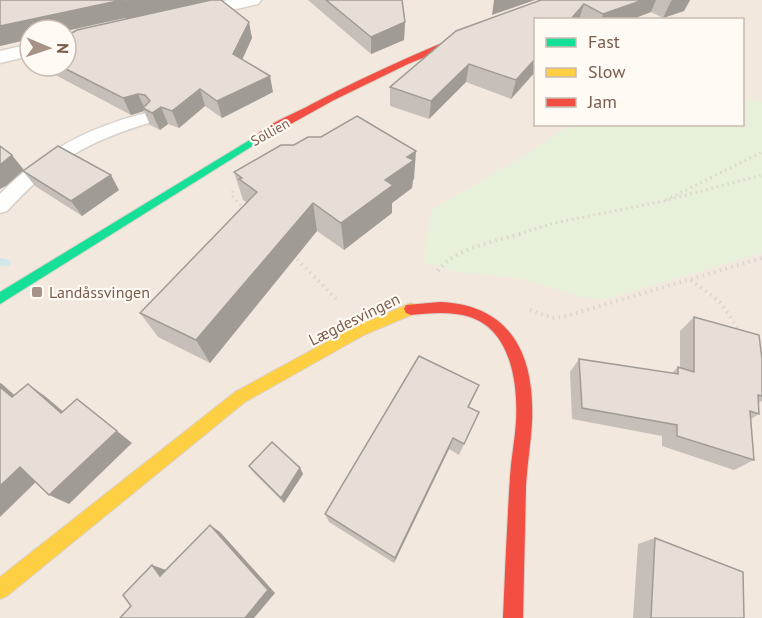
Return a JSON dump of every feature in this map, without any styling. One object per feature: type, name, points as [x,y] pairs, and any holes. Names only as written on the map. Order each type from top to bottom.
[{"type":"street","points":[[166,19],[252,0]]},
{"type":"street","name":"Sollien","points":[[0,299],[237,151],[334,97],[470,32],[559,0]]},
{"type":"street","points":[[0,57],[18,53]]},
{"type":"street","name":"Lægdesvingen","points":[[0,589],[240,397],[359,332],[411,309],[452,308],[487,319],[512,348],[522,377],[524,420],[519,466],[513,618]]},
{"type":"lane","points":[[0,206],[39,166],[78,141],[146,118]]},
{"type":"path","points":[[664,201],[762,152]]},
{"type":"path","points":[[411,309],[443,264],[465,252],[554,223],[664,201],[762,175]]},
{"type":"path","points":[[236,183],[232,196],[247,211]]},
{"type":"path","points":[[292,253],[338,301],[359,332]]},
{"type":"path","points":[[522,304],[542,315],[563,317],[762,258]]},
{"type":"path","points":[[691,280],[720,302],[744,338]]},
{"type":"shaded area","points":[[0,0],[762,0],[762,618],[0,618]]},
{"type":"green space","points":[[744,98],[762,102],[762,253],[606,299],[590,299],[519,278],[457,272],[424,262],[431,210],[528,154],[568,126],[744,126]]},
{"type":"building","points":[[0,0],[122,0],[38,18],[18,18],[18,22],[0,26]]},
{"type":"building","points":[[211,0],[221,0],[249,22],[233,54],[270,76],[217,101],[200,89],[172,111],[161,107],[152,113],[143,108],[150,101],[145,95],[138,94],[123,98],[78,75],[78,30]]},
{"type":"building","points":[[326,0],[402,0],[405,22],[371,37]]},
{"type":"building","points":[[541,0],[643,0],[603,14],[584,4],[572,18],[534,18],[534,60],[516,80],[469,64],[431,101],[390,87],[456,31]]},
{"type":"building","points":[[357,116],[416,151],[407,157],[414,160],[385,180],[393,185],[341,223],[313,203],[196,340],[140,313],[257,192],[239,179],[242,178],[234,172],[281,145],[294,145],[308,137],[321,137]]},
{"type":"building","points":[[0,146],[12,155],[0,165]]},
{"type":"building","points":[[58,146],[111,175],[71,201],[23,171]]},
{"type":"building","points":[[694,317],[759,335],[762,359],[762,396],[758,395],[759,414],[750,411],[754,460],[677,436],[677,425],[582,408],[579,359],[678,374],[678,367],[694,372]]},
{"type":"building","points":[[419,356],[479,385],[468,407],[479,412],[464,444],[453,438],[395,558],[325,514]]},
{"type":"building","points":[[28,384],[61,413],[77,399],[117,431],[49,495],[20,467],[0,486],[0,387],[12,397]]},
{"type":"building","points":[[272,442],[300,468],[281,498],[249,466]]},
{"type":"building","points":[[210,525],[268,590],[245,618],[120,618],[131,606],[123,595],[152,565],[160,576]]},
{"type":"building","points":[[655,538],[743,572],[744,618],[651,618]]},
{"type":"waterway","points":[[0,262],[5,263]]},
{"type":"traffic: fast","points":[[0,299],[258,138]]},
{"type":"traffic: slow","points":[[0,589],[240,397],[359,331],[411,309]]},
{"type":"traffic: jam","points":[[258,138],[331,98],[405,62],[481,29],[559,0]]},
{"type":"traffic: jam","points":[[411,309],[450,308],[478,314],[498,328],[507,339],[518,365],[524,394],[524,422],[519,461],[513,618]]},
{"type":"place","name":"Landåssvingen","points":[[37,292]]}]
